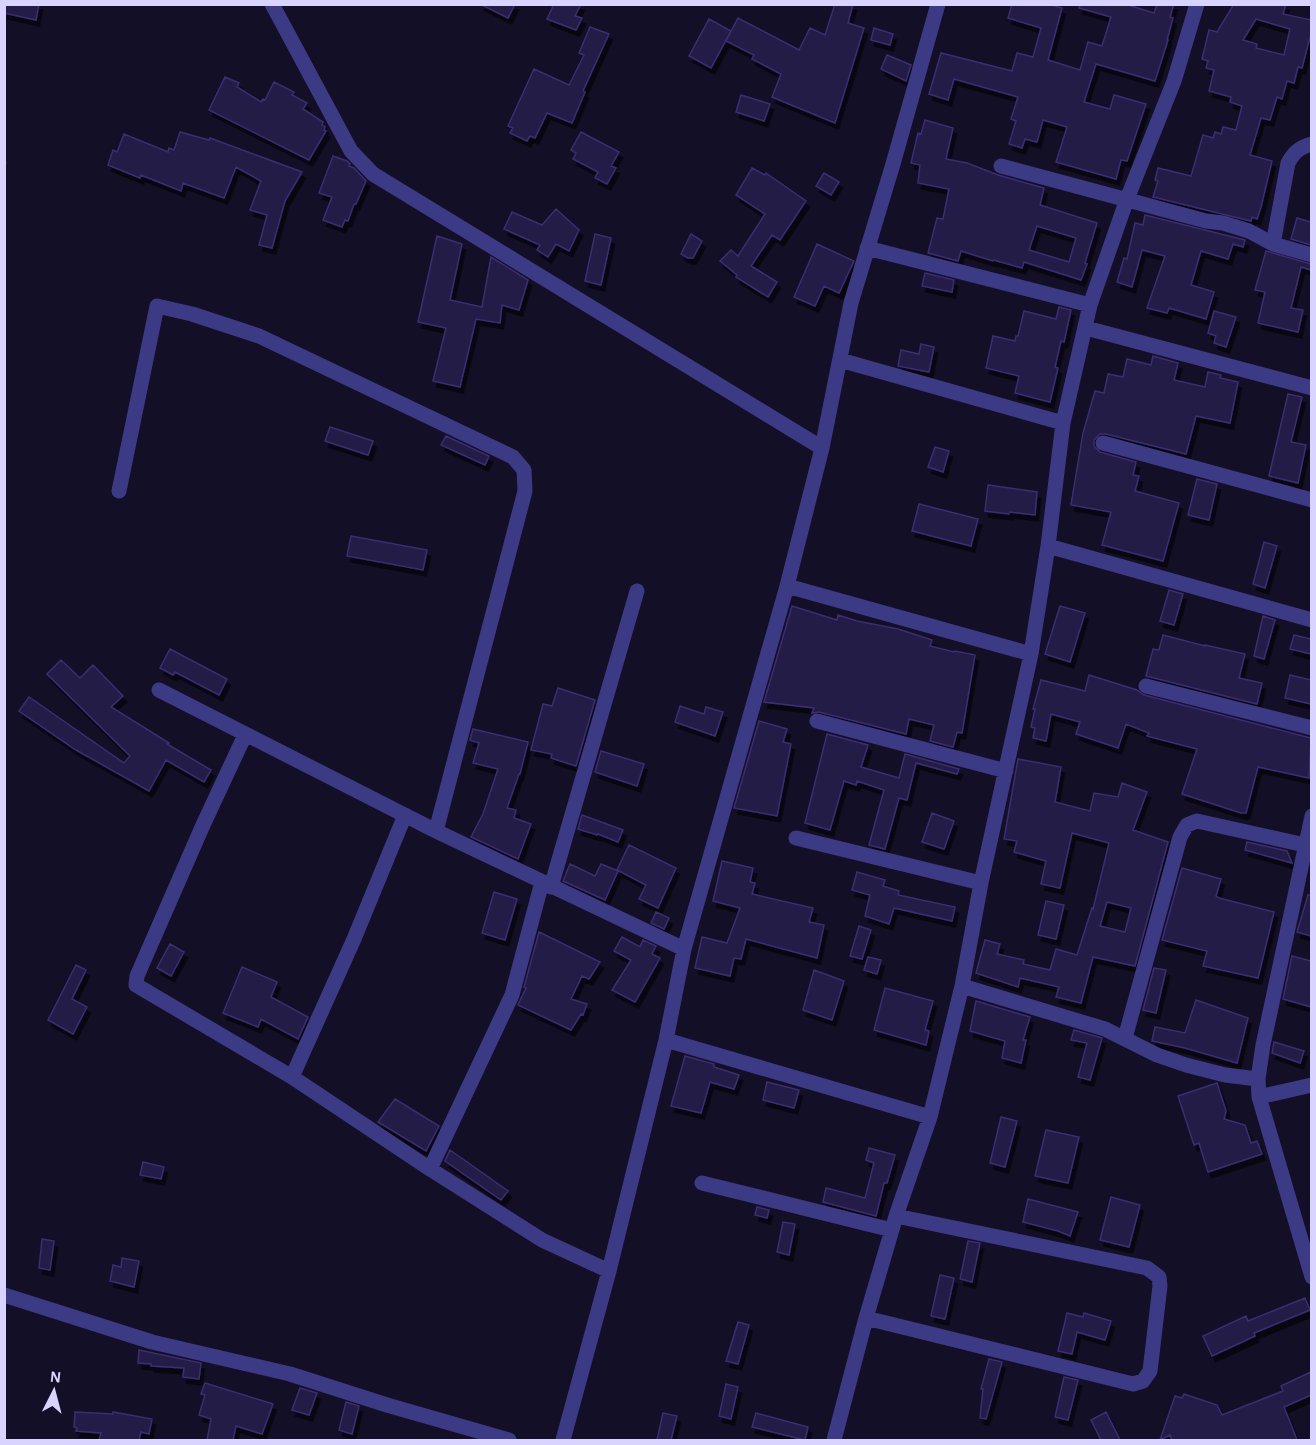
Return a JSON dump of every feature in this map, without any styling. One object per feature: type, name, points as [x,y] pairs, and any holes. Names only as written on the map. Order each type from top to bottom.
[{"type":"street","points":[[272,4],[351,151],[373,174],[822,448]]},
{"type":"street","points":[[563,1440],[609,1271],[666,1040],[684,949],[787,586],[822,448],[851,303],[938,4]]},
{"type":"street","points":[[834,1440],[894,1223],[930,1118],[962,986],[981,883],[1031,654],[1048,546],[1063,423],[1090,305],[1127,199],[1174,81],[1197,4]]},
{"type":"street","points":[[1273,244],[1288,163],[1293,154],[1311,144]]},
{"type":"street","points":[[1001,166],[1206,221],[1222,223],[1249,231],[1273,244],[1311,255]]},
{"type":"street","points":[[867,248],[1090,305]]},
{"type":"street","points":[[119,490],[157,306],[192,314],[259,336],[513,456],[524,470],[525,491],[436,831]]},
{"type":"street","points":[[1086,328],[1311,387]]},
{"type":"street","points":[[840,360],[1063,423]]},
{"type":"street","points":[[1103,443],[1311,500]]},
{"type":"street","points":[[1048,546],[1311,620]]},
{"type":"street","points":[[787,586],[1031,654]]},
{"type":"street","points":[[430,1169],[512,994],[637,591]]},
{"type":"street","points":[[1146,686],[1311,728]]},
{"type":"street","points":[[159,690],[436,831],[684,949]]},
{"type":"street","points":[[817,722],[1006,771]]},
{"type":"street","points":[[245,735],[203,825],[136,981],[139,987],[292,1077],[430,1169],[543,1240],[609,1271]]},
{"type":"street","points":[[292,1077],[354,939],[405,815]]},
{"type":"street","points":[[1311,819],[1265,1034],[1258,1079],[1259,1097],[1311,1277]]},
{"type":"street","points":[[1125,1038],[1180,837],[1187,825],[1197,821],[1305,845]]},
{"type":"street","points":[[796,838],[981,883]]},
{"type":"street","points":[[962,986],[1105,1029],[1186,1065],[1225,1075],[1258,1079]]},
{"type":"street","points":[[666,1040],[930,1118]]},
{"type":"street","points":[[1259,1097],[1311,1085]]},
{"type":"street","points":[[702,1183],[894,1223],[1147,1268],[1159,1277],[1160,1286],[1150,1371],[1143,1381],[1133,1383],[866,1318]]},
{"type":"street","points":[[4,1295],[152,1342],[290,1374],[509,1440]]},
{"type":"building","points":[[4,4],[39,4],[36,20],[4,13]]},
{"type":"building","points":[[480,4],[515,4],[508,18]]},
{"type":"building","points":[[554,4],[581,4],[575,16],[582,18],[576,30],[547,19]]},
{"type":"building","points":[[835,4],[853,4],[848,23],[864,28],[835,123],[772,97],[781,74],[752,59],[754,55],[726,41],[738,18],[799,50],[810,28],[825,35]]},
{"type":"building","points":[[1012,4],[1047,4],[1062,8],[1048,60],[1080,70],[1088,42],[1102,46],[1111,17],[1079,8],[1080,4],[1125,4],[1154,13],[1157,4],[1174,4],[1170,17],[1173,18],[1168,40],[1155,81],[1096,64],[1084,102],[1110,109],[1114,95],[1146,104],[1127,161],[1121,160],[1116,179],[1056,162],[1067,127],[1043,120],[1037,142],[1025,139],[1022,148],[1009,144],[1016,121],[1011,119],[1018,97],[954,79],[948,100],[929,94],[941,53],[1012,71],[1017,53],[1033,57],[1041,28],[1008,18]]},
{"type":"building","points":[[1234,4],[1286,4],[1283,14],[1311,20],[1311,38],[1302,68],[1298,67],[1294,83],[1287,81],[1282,99],[1277,97],[1270,120],[1261,118],[1250,155],[1272,161],[1257,219],[1252,217],[1251,221],[1153,197],[1158,181],[1155,180],[1158,168],[1191,176],[1203,135],[1213,138],[1215,132],[1221,134],[1223,127],[1236,130],[1242,106],[1230,102],[1231,97],[1209,91],[1214,70],[1206,68],[1208,61],[1202,59],[1209,30],[1217,32]],"holes":[[[1256,19],[1290,29],[1284,55],[1256,48],[1257,44],[1243,40]]]},
{"type":"building","points":[[709,19],[731,31],[711,68],[689,56]]},
{"type":"building","points":[[590,27],[609,34],[583,91],[585,92],[572,123],[547,113],[535,138],[530,136],[527,141],[510,133],[513,128],[508,126],[534,69],[569,85],[584,55],[579,53]]},
{"type":"building","points":[[874,28],[893,34],[890,45],[871,40]]},
{"type":"building","points":[[887,55],[911,65],[906,81],[881,69]]},
{"type":"building","points":[[225,77],[239,83],[237,87],[261,102],[265,100],[274,82],[294,92],[292,95],[307,103],[303,109],[323,122],[322,125],[326,131],[309,160],[209,110]]},
{"type":"building","points":[[741,95],[770,104],[764,121],[736,112]]},
{"type":"building","points":[[925,120],[953,128],[946,159],[967,163],[998,175],[1044,188],[1040,205],[1097,223],[1081,280],[1024,262],[1022,268],[961,251],[958,261],[928,253],[937,218],[943,219],[949,189],[918,183],[920,165],[911,163],[918,133],[921,134]],"holes":[[[1037,226],[1076,238],[1069,262],[1029,250]]]},
{"type":"building","points":[[180,132],[209,140],[210,138],[302,172],[285,201],[272,248],[259,245],[267,215],[250,210],[261,181],[236,167],[224,198],[183,183],[181,191],[108,165],[113,150],[117,152],[124,134],[168,152],[169,148],[174,150]]},
{"type":"building","points":[[581,132],[619,152],[611,166],[616,168],[607,184],[595,178],[598,172],[573,159],[576,153],[571,150]]},
{"type":"building","points":[[333,156],[347,161],[349,166],[354,168],[366,181],[348,221],[345,220],[342,227],[323,220],[332,197],[319,193]]},
{"type":"building","points":[[752,168],[765,175],[766,173],[806,201],[780,240],[772,235],[751,266],[777,282],[768,297],[736,277],[737,275],[720,261],[731,250],[738,256],[765,214],[736,195]]},
{"type":"building","points":[[824,173],[839,182],[831,195],[816,186]]},
{"type":"building","points":[[556,209],[579,230],[569,251],[556,244],[548,257],[537,250],[540,245],[504,229],[512,212],[542,225]]},
{"type":"building","points":[[1145,215],[1245,240],[1243,247],[1233,244],[1228,259],[1201,251],[1191,285],[1214,292],[1206,319],[1169,308],[1167,313],[1147,308],[1165,256],[1142,250],[1132,287],[1117,282],[1124,258],[1127,259],[1135,223],[1143,225]]},
{"type":"building","points":[[1297,218],[1311,222],[1311,245],[1291,239]]},
{"type":"building","points":[[595,234],[611,238],[601,285],[585,281]]},
{"type":"building","points":[[691,234],[702,241],[693,258],[688,258],[681,254]]},
{"type":"building","points":[[437,236],[462,244],[450,300],[482,307],[491,257],[528,280],[519,310],[502,305],[500,323],[476,319],[460,387],[433,381],[446,328],[418,322]]},
{"type":"building","points":[[817,244],[854,261],[839,293],[824,286],[815,306],[794,297]]},
{"type":"building","points":[[1266,251],[1311,264],[1311,270],[1301,267],[1291,308],[1303,310],[1298,332],[1258,323],[1265,292],[1255,290]]},
{"type":"building","points":[[925,273],[954,280],[952,292],[922,286]]},
{"type":"building","points":[[1059,307],[1071,310],[1064,342],[1061,341],[1055,367],[1058,368],[1050,402],[1015,393],[1019,376],[986,368],[993,336],[1015,341],[1024,311],[1056,319]]},
{"type":"building","points":[[1214,311],[1236,317],[1226,347],[1214,343],[1216,336],[1208,333]]},
{"type":"building","points":[[921,344],[934,347],[929,372],[898,366],[901,350],[919,354]]},
{"type":"building","points":[[1153,356],[1178,363],[1174,380],[1205,387],[1208,372],[1221,375],[1220,378],[1238,382],[1230,423],[1196,416],[1186,454],[1106,434],[1100,434],[1094,440],[1094,446],[1100,452],[1136,462],[1133,475],[1139,476],[1135,491],[1179,503],[1163,561],[1102,545],[1111,512],[1071,505],[1083,433],[1095,391],[1104,393],[1108,374],[1123,377],[1127,359],[1151,365]]},
{"type":"building","points":[[1288,394],[1302,397],[1291,442],[1306,445],[1298,483],[1269,476]]},
{"type":"building","points":[[330,427],[373,441],[368,455],[325,441]]},
{"type":"building","points":[[446,436],[489,456],[485,465],[441,445]]},
{"type":"building","points":[[935,447],[949,451],[943,472],[928,467]]},
{"type":"building","points":[[1197,479],[1217,484],[1209,520],[1188,515]]},
{"type":"building","points":[[988,485],[1037,492],[1035,515],[985,511]]},
{"type":"building","points":[[919,504],[978,519],[971,546],[912,531]]},
{"type":"building","points":[[351,536],[427,550],[423,570],[347,556]]},
{"type":"building","points":[[1264,542],[1277,546],[1265,588],[1253,584]]},
{"type":"building","points":[[1169,590],[1183,594],[1174,625],[1160,621]]},
{"type":"building","points":[[792,606],[837,620],[838,615],[898,629],[932,640],[930,646],[975,655],[962,733],[957,732],[953,747],[930,741],[934,725],[909,719],[906,734],[819,712],[812,713],[814,708],[764,702]]},
{"type":"building","points":[[1060,606],[1085,613],[1070,662],[1045,654]]},
{"type":"building","points":[[1263,616],[1275,620],[1264,659],[1254,656]]},
{"type":"building","points":[[1163,635],[1245,654],[1239,678],[1262,683],[1257,704],[1146,676],[1153,649],[1159,650]]},
{"type":"building","points":[[1294,635],[1311,639],[1311,654],[1290,649]]},
{"type":"building","points":[[170,649],[227,679],[219,695],[175,672],[173,675],[160,668]]},
{"type":"building","points":[[61,660],[80,678],[93,665],[123,696],[111,707],[211,770],[204,782],[166,760],[149,791],[76,750],[19,711],[29,697],[124,763],[130,756],[47,674]]},
{"type":"building","points":[[1089,675],[1137,690],[1144,695],[1311,738],[1309,778],[1258,767],[1246,813],[1241,813],[1182,794],[1197,749],[1147,736],[1149,733],[1126,724],[1118,748],[1076,734],[1080,722],[1051,714],[1046,741],[1033,738],[1035,728],[1031,727],[1035,709],[1033,709],[1041,680],[1085,691]]},
{"type":"building","points":[[1290,675],[1311,680],[1311,704],[1285,698]]},
{"type":"building","points":[[558,688],[595,700],[576,766],[551,758],[552,754],[531,750],[543,704],[552,706]]},
{"type":"building","points":[[680,706],[704,714],[706,707],[723,712],[715,736],[675,722]]},
{"type":"building","points":[[759,721],[787,729],[783,742],[791,744],[777,816],[734,808]]},
{"type":"building","points":[[473,729],[528,742],[520,774],[507,808],[516,810],[514,818],[531,824],[518,859],[471,837],[483,814],[498,769],[473,763],[479,743],[470,740]]},
{"type":"building","points":[[827,734],[868,745],[861,767],[899,778],[905,754],[959,769],[957,774],[916,763],[907,800],[899,798],[885,849],[869,845],[884,790],[857,781],[856,785],[844,781],[830,830],[805,823]]},
{"type":"building","points":[[601,751],[644,764],[637,786],[595,772]]},
{"type":"building","points":[[1018,759],[1061,767],[1055,802],[1090,811],[1094,793],[1118,797],[1122,783],[1147,792],[1133,830],[1168,842],[1135,966],[1093,957],[1081,1003],[1056,997],[1059,987],[1020,978],[1018,987],[976,973],[985,940],[1000,944],[997,954],[1024,960],[1023,964],[1050,970],[1056,949],[1077,955],[1093,909],[1109,843],[1072,833],[1060,888],[1041,884],[1046,861],[1014,852],[1017,841],[1004,839]],"holes":[[[1107,902],[1131,908],[1125,932],[1100,926]]]},
{"type":"building","points":[[932,813],[954,821],[944,849],[922,842]]},
{"type":"building","points":[[582,815],[623,830],[618,842],[578,829]]},
{"type":"building","points":[[1247,842],[1287,851],[1292,863],[1245,850]]},
{"type":"building","points":[[629,845],[676,868],[658,908],[639,899],[646,885],[617,870]]},
{"type":"building","points":[[722,861],[753,868],[750,882],[755,883],[752,894],[813,908],[809,922],[824,925],[817,958],[746,939],[741,959],[734,958],[730,976],[695,968],[702,937],[727,943],[740,908],[713,901]]},
{"type":"building","points":[[570,864],[595,876],[601,864],[618,871],[605,900],[563,881]]},
{"type":"building","points":[[1182,868],[1221,879],[1216,896],[1219,898],[1274,912],[1258,978],[1203,966],[1207,951],[1162,940]]},
{"type":"building","points":[[857,872],[885,880],[883,886],[899,891],[898,895],[955,907],[952,921],[894,908],[889,924],[865,916],[870,895],[852,890]]},
{"type":"building","points":[[494,892],[517,899],[505,940],[482,933]]},
{"type":"building","points":[[1308,895],[1311,895],[1311,936],[1297,932]]},
{"type":"building","points":[[1046,901],[1064,905],[1056,939],[1038,935]]},
{"type":"building","points":[[656,912],[669,918],[664,929],[651,923]]},
{"type":"building","points":[[859,926],[871,930],[862,959],[850,956]]},
{"type":"building","points":[[539,932],[600,962],[589,979],[582,976],[571,999],[587,1004],[583,1015],[581,1014],[571,1030],[518,1005],[526,988],[524,987]]},
{"type":"building","points":[[622,937],[640,947],[643,940],[656,946],[652,954],[660,958],[635,1002],[612,990],[631,960],[614,951]]},
{"type":"building","points":[[170,944],[184,952],[171,976],[157,968]]},
{"type":"building","points":[[1292,956],[1311,961],[1311,1007],[1283,999]]},
{"type":"building","points":[[868,957],[881,960],[877,974],[864,970]]},
{"type":"building","points":[[76,965],[86,970],[72,999],[87,1007],[73,1034],[48,1020]]},
{"type":"building","points":[[242,967],[277,982],[271,997],[308,1017],[298,1039],[261,1019],[258,1027],[223,1013]]},
{"type":"building","points":[[1154,968],[1166,970],[1156,1013],[1143,1010]]},
{"type":"building","points":[[814,970],[844,981],[832,1020],[803,1010]]},
{"type":"building","points":[[885,988],[933,1001],[925,1030],[929,1031],[926,1045],[874,1030]]},
{"type":"building","points":[[1196,1000],[1248,1018],[1237,1063],[1152,1041],[1155,1027],[1185,1033]]},
{"type":"building","points":[[976,1001],[1030,1017],[1023,1040],[1026,1040],[1021,1063],[1002,1058],[1005,1041],[970,1031]]},
{"type":"building","points":[[1074,1030],[1102,1038],[1090,1080],[1078,1077],[1087,1043],[1071,1040]]},
{"type":"building","points":[[1274,1042],[1304,1051],[1300,1063],[1272,1053]]},
{"type":"building","points":[[685,1056],[714,1064],[714,1067],[739,1075],[734,1089],[710,1082],[701,1113],[671,1106]]},
{"type":"building","points":[[767,1082],[799,1090],[794,1108],[763,1100]]},
{"type":"building","points":[[1217,1083],[1226,1111],[1224,1119],[1245,1125],[1251,1143],[1257,1141],[1262,1154],[1208,1172],[1199,1143],[1194,1145],[1178,1096]]},
{"type":"building","points":[[395,1099],[439,1126],[426,1151],[378,1122]]},
{"type":"building","points":[[1001,1117],[1017,1121],[1005,1167],[990,1163]]},
{"type":"building","points":[[1046,1130],[1079,1137],[1068,1183],[1035,1176]]},
{"type":"building","points":[[869,1148],[895,1155],[887,1183],[884,1183],[876,1216],[823,1202],[826,1188],[865,1198],[874,1163],[866,1160]]},
{"type":"building","points":[[450,1150],[508,1191],[501,1200],[445,1161]]},
{"type":"building","points":[[143,1162],[164,1167],[161,1179],[140,1175]]},
{"type":"building","points":[[1111,1197],[1140,1205],[1129,1247],[1100,1240]]},
{"type":"building","points":[[1028,1199],[1078,1212],[1070,1236],[1023,1222]]},
{"type":"building","points":[[757,1207],[769,1210],[767,1218],[755,1215]]},
{"type":"building","points":[[783,1222],[795,1224],[789,1255],[777,1252]]},
{"type":"building","points":[[42,1239],[54,1241],[50,1270],[39,1268]]},
{"type":"building","points":[[968,1241],[980,1243],[972,1282],[960,1279]]},
{"type":"building","points":[[122,1258],[139,1261],[134,1287],[110,1281],[113,1265],[121,1267]]},
{"type":"building","points":[[940,1275],[954,1278],[945,1319],[931,1316]]},
{"type":"building","points":[[1305,1298],[1310,1310],[1254,1333],[1255,1336],[1212,1356],[1203,1336],[1246,1316],[1248,1321]]},
{"type":"building","points":[[1067,1313],[1083,1317],[1084,1313],[1111,1321],[1105,1340],[1077,1332],[1072,1354],[1058,1351]]},
{"type":"building","points":[[738,1322],[749,1325],[738,1364],[726,1361]]},
{"type":"building","points":[[139,1350],[201,1363],[199,1379],[183,1377],[184,1368],[138,1363]]},
{"type":"building","points":[[989,1359],[1002,1362],[986,1419],[980,1418],[983,1389],[981,1389]]},
{"type":"building","points":[[1311,1372],[1311,1395],[1284,1407],[1297,1440],[1172,1440],[1170,1435],[1160,1440],[1175,1396],[1182,1398],[1184,1394],[1217,1405],[1222,1415],[1283,1391],[1281,1386]]},
{"type":"building","points":[[1064,1377],[1078,1380],[1068,1420],[1055,1417]]},
{"type":"building","points":[[205,1383],[273,1404],[262,1434],[236,1426],[233,1440],[207,1440],[211,1419],[199,1415],[205,1395],[201,1394]]},
{"type":"building","points":[[726,1384],[738,1387],[731,1419],[719,1416]]},
{"type":"building","points":[[300,1388],[317,1393],[309,1415],[292,1410]]},
{"type":"building","points":[[346,1402],[359,1406],[352,1434],[339,1430]]},
{"type":"building","points":[[75,1412],[113,1414],[113,1412],[152,1419],[149,1434],[141,1432],[139,1440],[99,1440],[101,1433],[76,1431]]},
{"type":"building","points":[[1106,1412],[1120,1440],[1101,1440],[1091,1420]]},
{"type":"building","points":[[663,1413],[677,1416],[671,1440],[657,1440]]},
{"type":"building","points":[[756,1413],[808,1427],[805,1440],[752,1427]]}]
